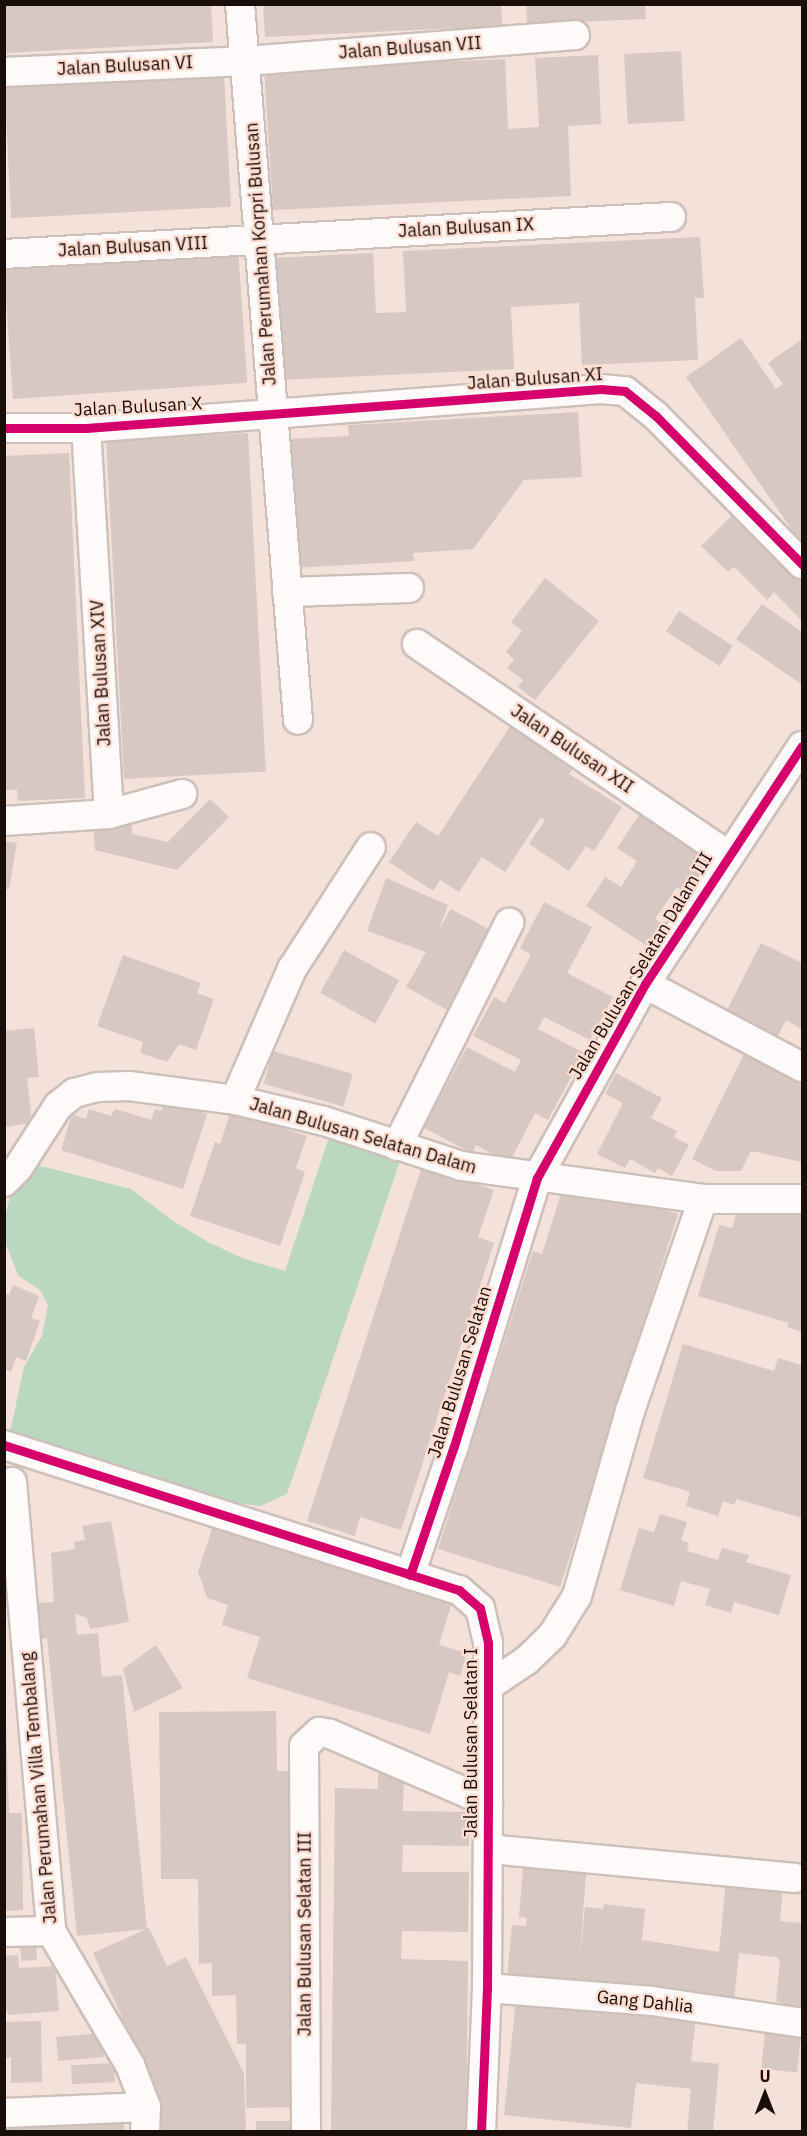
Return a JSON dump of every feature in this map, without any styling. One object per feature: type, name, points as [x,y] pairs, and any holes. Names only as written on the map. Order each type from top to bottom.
[{"type":"street","name":"Jalan Perumahan Korpri Bulusan","points":[[240,4],[261,239],[298,720]]},
{"type":"street","name":"Jalan Bulusan VII","points":[[246,61],[574,36]]},
{"type":"street","name":"Jalan Bulusan VI","points":[[4,72],[246,61]]},
{"type":"street","name":"Jalan Bulusan IX","points":[[261,239],[671,217]]},
{"type":"street","name":"Jalan Bulusan VIII","points":[[4,254],[261,239]]},
{"type":"street","name":"Jalan Bulusan XI","points":[[273,416],[601,389],[625,391],[656,416],[802,564]]},
{"type":"street","name":"Jalan Bulusan X","points":[[4,428],[86,428],[273,416]]},
{"type":"street","name":"Jalan Bulusan XIV","points":[[86,428],[109,814]]},
{"type":"street","points":[[287,592],[409,588]]},
{"type":"street","name":"Jalan Bulusan XII","points":[[417,644],[727,855]]},
{"type":"street","name":"Jalan Bulusan Selatan Dalam III","points":[[537,1178],[645,984],[727,855],[802,746]]},
{"type":"street","points":[[4,822],[109,814],[182,794]]},
{"type":"street","points":[[236,1100],[292,969],[371,847]]},
{"type":"street","points":[[397,1146],[509,923]]},
{"type":"street","points":[[645,984],[802,1067]]},
{"type":"street","name":"Jalan Bulusan Selatan Dalam","points":[[4,1182],[18,1168],[58,1106],[74,1093],[98,1087],[129,1086],[236,1100],[324,1121],[462,1166],[703,1199],[802,1199]]},
{"type":"street","name":"Jalan Bulusan Selatan","points":[[410,1575],[454,1446],[537,1178]]},
{"type":"street","points":[[487,1687],[527,1660],[552,1636],[577,1596],[630,1411],[703,1199]]},
{"type":"street","name":"Jalan Bulusan Selatan I","points":[[4,1445],[459,1590],[480,1608],[488,1643],[487,1988],[481,2132]]},
{"type":"street","name":"Jalan Perumahan Villa Tembalang","points":[[4,2113],[145,2119],[130,2065],[51,1931],[12,1482]]},
{"type":"street","name":"Jalan Bulusan Selatan III","points":[[306,2132],[304,1746],[309,1738],[319,1732],[330,1734],[488,1802]]},
{"type":"street","points":[[488,1849],[795,1878]]},
{"type":"street","points":[[4,1932],[51,1931]]},
{"type":"street","name":"Gang Dahlia","points":[[487,1988],[652,2001],[802,2023]]},
{"type":"green space","points":[[328,1140],[401,1158],[287,1494],[261,1506],[221,1501],[69,1455],[10,1432],[24,1367],[42,1336],[48,1305],[41,1291],[18,1275],[5,1242],[5,1217],[11,1193],[37,1165],[131,1189],[173,1221],[208,1242],[242,1258],[285,1271]]},
{"type":"building","points":[[4,4],[211,4],[213,42],[4,53]]},
{"type":"building","points":[[263,4],[501,4],[502,26],[265,37]]},
{"type":"building","points":[[526,4],[645,4],[646,19],[527,24]]},
{"type":"building","points":[[681,51],[685,121],[628,124],[624,54]]},
{"type":"building","points":[[598,55],[601,124],[568,126],[571,196],[273,210],[264,70],[505,59],[508,129],[539,127],[535,58]]},
{"type":"building","points":[[224,74],[231,207],[11,218],[4,86]]},
{"type":"building","points":[[700,237],[704,298],[695,298],[698,360],[582,365],[579,303],[511,307],[514,369],[279,380],[273,258],[373,253],[376,313],[406,312],[403,251]]},
{"type":"building","points":[[238,249],[247,383],[13,399],[4,265]]},
{"type":"building","points":[[741,338],[776,389],[783,384],[768,363],[802,339],[802,537],[799,540],[686,377]]},
{"type":"building","points":[[578,412],[582,477],[524,480],[473,549],[413,553],[414,561],[294,568],[287,439],[349,436],[348,425]]},
{"type":"building","points":[[248,433],[266,772],[124,779],[106,440]]},
{"type":"building","points":[[69,453],[85,798],[18,801],[17,790],[4,790],[4,456]]},
{"type":"building","points":[[741,506],[802,568],[802,621],[774,592],[767,600],[734,567],[728,572],[701,546]]},
{"type":"building","points":[[545,578],[599,621],[535,700],[518,687],[523,680],[507,668],[514,659],[506,652],[522,631],[511,622]]},
{"type":"building","points":[[762,604],[802,632],[801,684],[736,639]]},
{"type":"building","points":[[679,611],[733,646],[720,666],[666,631]]},
{"type":"building","points":[[511,725],[575,766],[569,774],[622,807],[594,851],[586,846],[569,871],[529,844],[545,820],[541,817],[505,872],[482,857],[459,892],[440,880],[433,891],[389,862],[416,822],[438,836]]},
{"type":"building","points":[[210,799],[229,817],[177,870],[95,850],[93,820],[132,818],[132,834],[168,842]]},
{"type":"building","points":[[645,806],[714,851],[687,894],[677,887],[655,919],[668,928],[653,950],[586,906],[605,877],[621,887],[637,861],[617,848]]},
{"type":"building","points":[[4,841],[17,843],[9,889],[4,889]]},
{"type":"building","points":[[386,878],[448,905],[439,929],[451,909],[494,932],[449,1011],[406,987],[426,952],[367,931]]},
{"type":"building","points":[[544,902],[592,927],[567,973],[613,997],[590,1040],[544,1017],[538,1029],[584,1053],[548,1120],[535,1113],[509,1163],[476,1145],[472,1153],[424,1128],[467,1047],[515,1072],[521,1060],[473,1036],[494,997],[505,1003],[531,955],[520,948]]},
{"type":"building","points":[[761,943],[802,963],[802,1029],[786,1020],[777,1038],[726,1012]]},
{"type":"building","points":[[344,950],[399,981],[375,1023],[320,993]]},
{"type":"building","points":[[123,955],[201,983],[197,993],[214,999],[196,1050],[179,1044],[167,1062],[140,1053],[143,1042],[97,1026]]},
{"type":"building","points":[[34,1028],[39,1077],[27,1078],[32,1123],[4,1127],[4,1031]]},
{"type":"building","points":[[747,1048],[791,1071],[788,1077],[802,1083],[802,1162],[751,1151],[741,1171],[716,1171],[692,1159]]},
{"type":"building","points":[[273,1051],[353,1074],[343,1107],[264,1084]]},
{"type":"building","points":[[616,1073],[662,1098],[651,1118],[677,1131],[674,1137],[689,1145],[672,1176],[658,1168],[655,1173],[630,1159],[625,1168],[597,1154],[623,1103],[605,1094]]},
{"type":"building","points":[[165,1100],[207,1114],[183,1189],[61,1150],[72,1114],[86,1119],[89,1109],[111,1116],[115,1109],[151,1120],[155,1109],[161,1111]]},
{"type":"building","points":[[231,1111],[307,1136],[296,1168],[305,1172],[280,1246],[190,1216],[215,1142],[220,1144]]},
{"type":"building","points":[[422,1166],[494,1190],[478,1237],[494,1243],[401,1530],[360,1517],[355,1536],[307,1521]]},
{"type":"building","points":[[563,1187],[612,1202],[615,1194],[678,1214],[560,1587],[438,1549],[533,1251],[542,1254]]},
{"type":"building","points":[[740,1202],[802,1213],[802,1332],[787,1327],[789,1323],[698,1296],[719,1225],[732,1228]]},
{"type":"building","points":[[13,1285],[39,1296],[31,1318],[40,1321],[26,1361],[16,1357],[11,1372],[4,1369],[4,1293],[9,1295]]},
{"type":"building","points":[[683,1344],[774,1371],[778,1358],[802,1365],[802,1518],[736,1499],[735,1505],[723,1501],[718,1516],[686,1506],[690,1492],[643,1478]]},
{"type":"building","points":[[660,1514],[687,1522],[681,1540],[689,1543],[687,1551],[718,1560],[722,1548],[749,1555],[746,1562],[791,1575],[779,1615],[734,1602],[731,1613],[705,1605],[710,1589],[681,1581],[674,1606],[620,1590],[639,1528],[654,1532]]},
{"type":"building","points":[[111,1521],[129,1622],[90,1629],[87,1618],[75,1614],[77,1635],[98,1633],[102,1677],[122,1675],[147,1929],[77,1936],[47,1638],[41,1639],[37,1603],[54,1602],[51,1553],[75,1549],[74,1542],[85,1540],[82,1526]]},
{"type":"building","points":[[213,1526],[453,1599],[439,1645],[467,1653],[460,1676],[449,1672],[430,1734],[247,1678],[260,1637],[222,1625],[228,1605],[207,1598],[198,1571]]},
{"type":"building","points":[[156,1645],[183,1688],[134,1712],[123,1669]]},
{"type":"building","points":[[4,1660],[9,1813],[22,1813],[23,1910],[4,1911]]},
{"type":"building","points":[[276,1711],[277,1771],[294,1771],[298,2107],[246,2108],[246,2044],[237,2044],[236,1995],[212,1996],[212,1963],[199,1964],[198,1879],[161,1879],[159,1712]]},
{"type":"building","points":[[378,1767],[404,1767],[403,1811],[470,1812],[469,1846],[403,1845],[402,1872],[469,1872],[468,1932],[402,1931],[401,1959],[468,1961],[466,2132],[331,2132],[335,1788],[378,1789]]},
{"type":"building","points":[[523,1868],[586,1874],[580,1956],[585,1907],[603,1909],[604,1904],[645,1909],[642,1940],[719,1952],[726,1881],[783,1886],[780,1921],[802,1923],[802,2010],[776,2001],[780,1962],[777,1957],[739,1953],[734,2001],[507,1978],[512,1925],[526,1926],[527,1918],[519,1917]]},
{"type":"building","points":[[149,1928],[167,1966],[186,1957],[244,2073],[246,2132],[158,2132],[143,2064],[93,1953]]},
{"type":"building","points":[[36,1941],[37,1960],[21,1961],[20,1942]]},
{"type":"building","points":[[18,1955],[19,1968],[55,1966],[59,2011],[9,2015],[4,2006],[4,1956]]},
{"type":"building","points":[[516,1999],[696,2017],[691,2061],[719,2064],[713,2132],[687,2132],[691,2089],[636,2083],[631,2128],[504,2115]]},
{"type":"building","points":[[41,2021],[42,2082],[11,2083],[11,2057],[4,2059],[4,2022]]},
{"type":"building","points":[[766,2024],[802,2028],[797,2073],[761,2069]]},
{"type":"building","points":[[102,2033],[104,2057],[58,2061],[56,2037]]},
{"type":"building","points":[[114,2063],[115,2082],[72,2084],[71,2065]]},
{"type":"building","points":[[4,2121],[124,2121],[124,2132],[4,2132]]},
{"type":"building","points":[[256,2121],[300,2121],[300,2132],[256,2132]]},
{"type":"cycle path","points":[[4,428],[86,428],[601,389],[625,391],[656,416],[802,564]]},
{"type":"cycle path","points":[[410,1575],[454,1446],[537,1178],[645,984],[802,746]]},
{"type":"cycle path","points":[[4,1445],[459,1590],[480,1608],[488,1643],[487,1988],[481,2132]]}]
